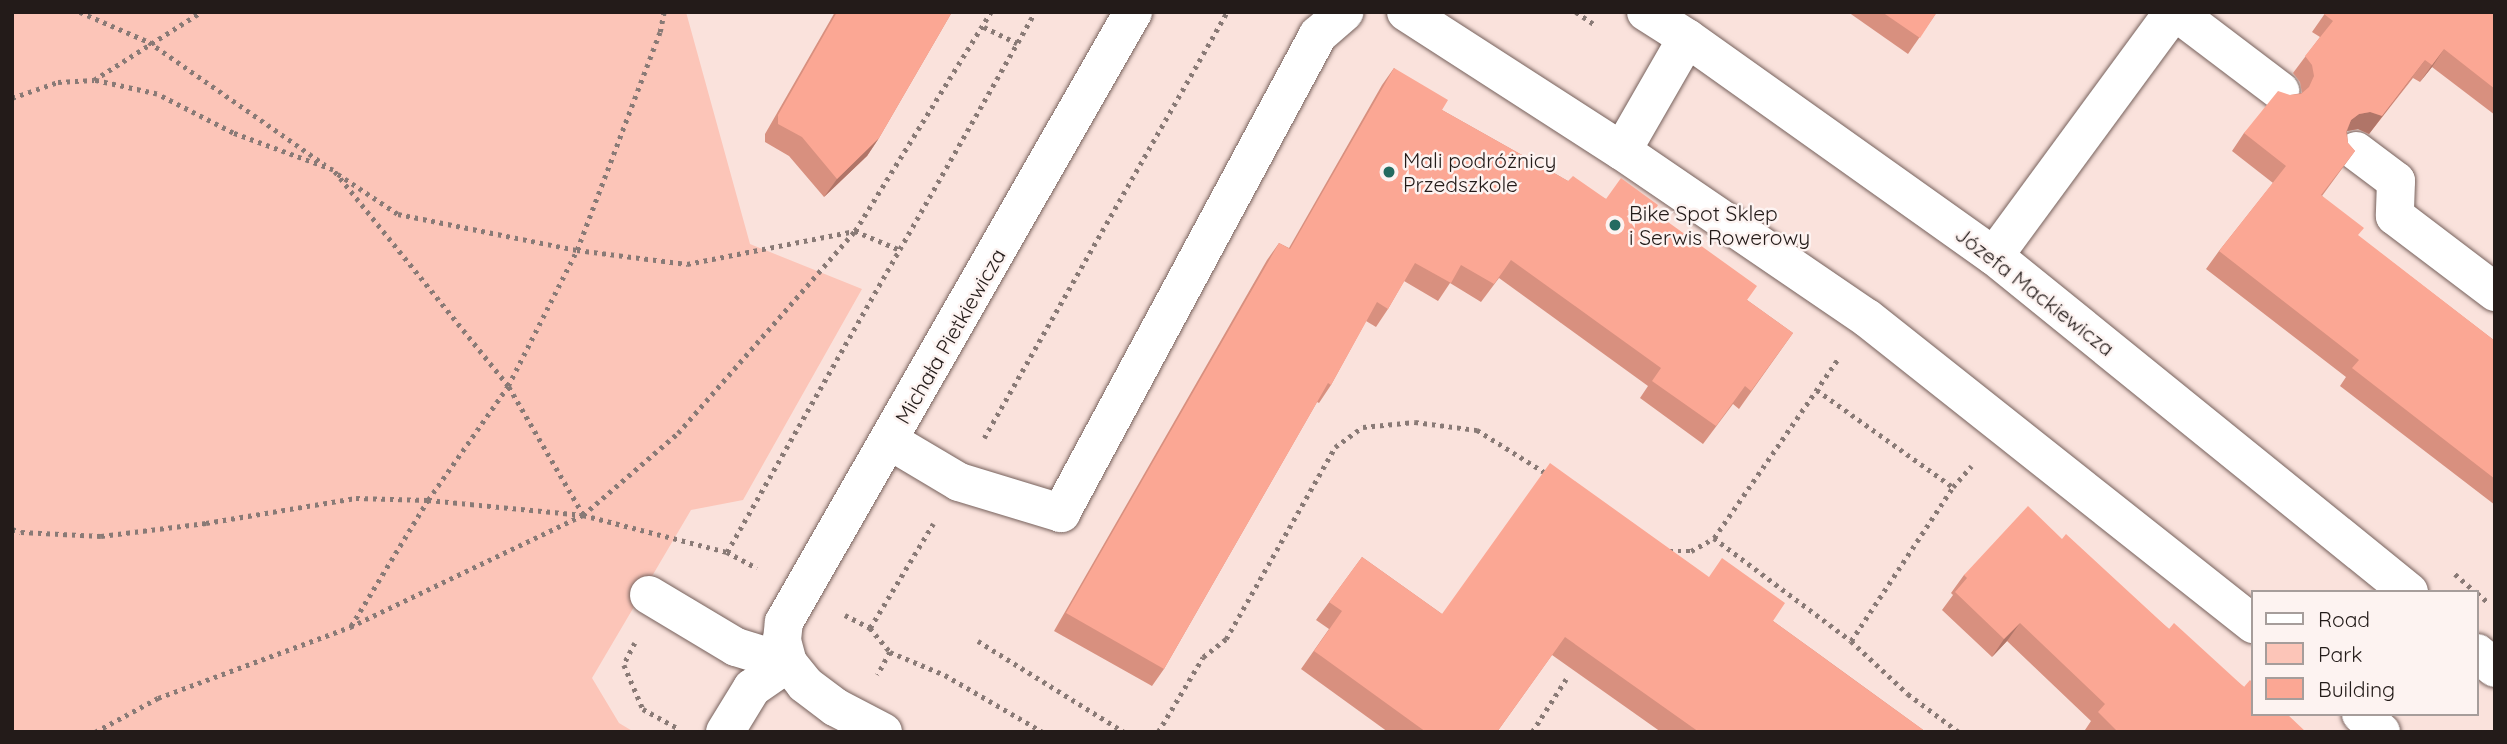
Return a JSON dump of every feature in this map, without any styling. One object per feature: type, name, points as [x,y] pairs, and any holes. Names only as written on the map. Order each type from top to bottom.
[{"type":"street","name":"Michała Pietkiewicza","points":[[788,663],[782,640],[785,622],[1133,12]]},
{"type":"street","points":[[890,442],[958,482],[1061,513],[1318,35],[1343,12]]},
{"type":"street","points":[[1406,12],[1622,152],[1867,318],[2252,623]]},
{"type":"street","name":"Józefa Mackiewicza","points":[[1646,12],[1687,38],[1994,256],[2407,590]]},
{"type":"street","points":[[1994,256],[2175,12],[2280,91]]},
{"type":"street","points":[[1622,152],[1687,38]]},
{"type":"street","points":[[2356,151],[2396,181],[2395,216],[2495,292]]},
{"type":"street","points":[[649,595],[736,647],[788,663],[816,694],[883,732]]},
{"type":"street","points":[[2479,655],[2495,668]]},
{"type":"street","points":[[724,732],[752,688],[788,663]]},
{"type":"street","points":[[2363,716],[2381,732]]},
{"type":"path","points":[[80,12],[149,42],[264,125],[398,214],[577,250],[687,264],[855,231],[898,249]]},
{"type":"path","points":[[94,80],[149,42],[201,12]]},
{"type":"path","points":[[350,627],[428,500],[508,386],[577,250],[660,32],[664,12]]},
{"type":"path","points":[[95,732],[158,698],[350,627],[583,515],[678,433],[855,231],[991,12]]},
{"type":"path","points":[[12,528],[21,532],[101,536],[206,523],[356,498],[428,500],[583,515],[727,552],[1035,12]]},
{"type":"path","points":[[870,628],[958,482],[1227,12]]},
{"type":"path","points":[[984,27],[1017,43]]},
{"type":"path","points":[[12,98],[58,82],[94,80],[157,94],[233,133],[333,170],[508,386],[583,515]]},
{"type":"path","points":[[1659,545],[1671,552],[1692,551],[1714,538],[1867,318]]},
{"type":"path","points":[[1817,390],[1953,487]]},
{"type":"path","points":[[1158,732],[1203,657],[1226,639],[1335,447],[1363,427],[1415,422],[1477,430],[1557,480]]},
{"type":"path","points":[[1851,641],[1953,487],[2005,426]]},
{"type":"path","points":[[1714,538],[1851,641],[1908,694],[1959,732]]},
{"type":"path","points":[[2479,595],[2495,608]]},
{"type":"path","points":[[978,641],[1124,732]]},
{"type":"path","points":[[890,652],[946,676],[1043,732]]},
{"type":"path","points":[[1532,732],[1566,678]]},
{"type":"green space","points":[[12,12],[686,12],[750,244],[862,289],[743,500],[691,510],[592,678],[619,723],[634,732],[12,732]]},
{"type":"building","points":[[837,12],[952,12],[879,138],[837,179],[802,137],[778,124],[778,115]]},
{"type":"building","points":[[1882,12],[1937,12],[1920,38]]},
{"type":"building","points":[[2495,12],[2495,89],[2444,49],[2432,65],[2425,60],[2382,116],[2370,112],[2359,114],[2351,120],[2346,132],[2348,143],[2355,151],[2321,195],[2364,228],[2358,235],[2495,341],[2495,479],[2352,368],[2359,360],[2219,251],[2286,166],[2244,133],[2278,91],[2290,95],[2301,94],[2309,87],[2314,76],[2312,65],[2305,56],[2333,21],[2324,14]]},
{"type":"building","points":[[1394,68],[1448,100],[1442,110],[1568,181],[1573,176],[1606,199],[1621,178],[1658,205],[1654,212],[1757,286],[1747,300],[1793,333],[1751,391],[1745,386],[1716,426],[1652,381],[1661,368],[1511,260],[1494,284],[1461,265],[1451,283],[1415,263],[1388,309],[1377,302],[1164,669],[1066,613],[1279,243],[1290,249]]},
{"type":"building","points":[[1550,463],[1709,577],[1722,558],[1785,603],[1773,621],[1926,732],[1699,732],[1565,637],[1497,732],[1426,732],[1314,651],[1342,611],[1329,602],[1362,557],[1442,614]]},
{"type":"building","points":[[2028,506],[2062,539],[2066,534],[2169,629],[2174,623],[2244,687],[2250,680],[2252,716],[2289,716],[2306,732],[2118,732],[2098,712],[2105,704],[2020,623],[2004,639],[1955,592],[1967,578],[1964,575]]},
{"type":"place","name":"Mali podróżnicy Przedszkole","points":[[1389,172]]},
{"type":"place","name":"Bike Spot Sklep i Serwis Rowerowy","points":[[1615,225]]}]
